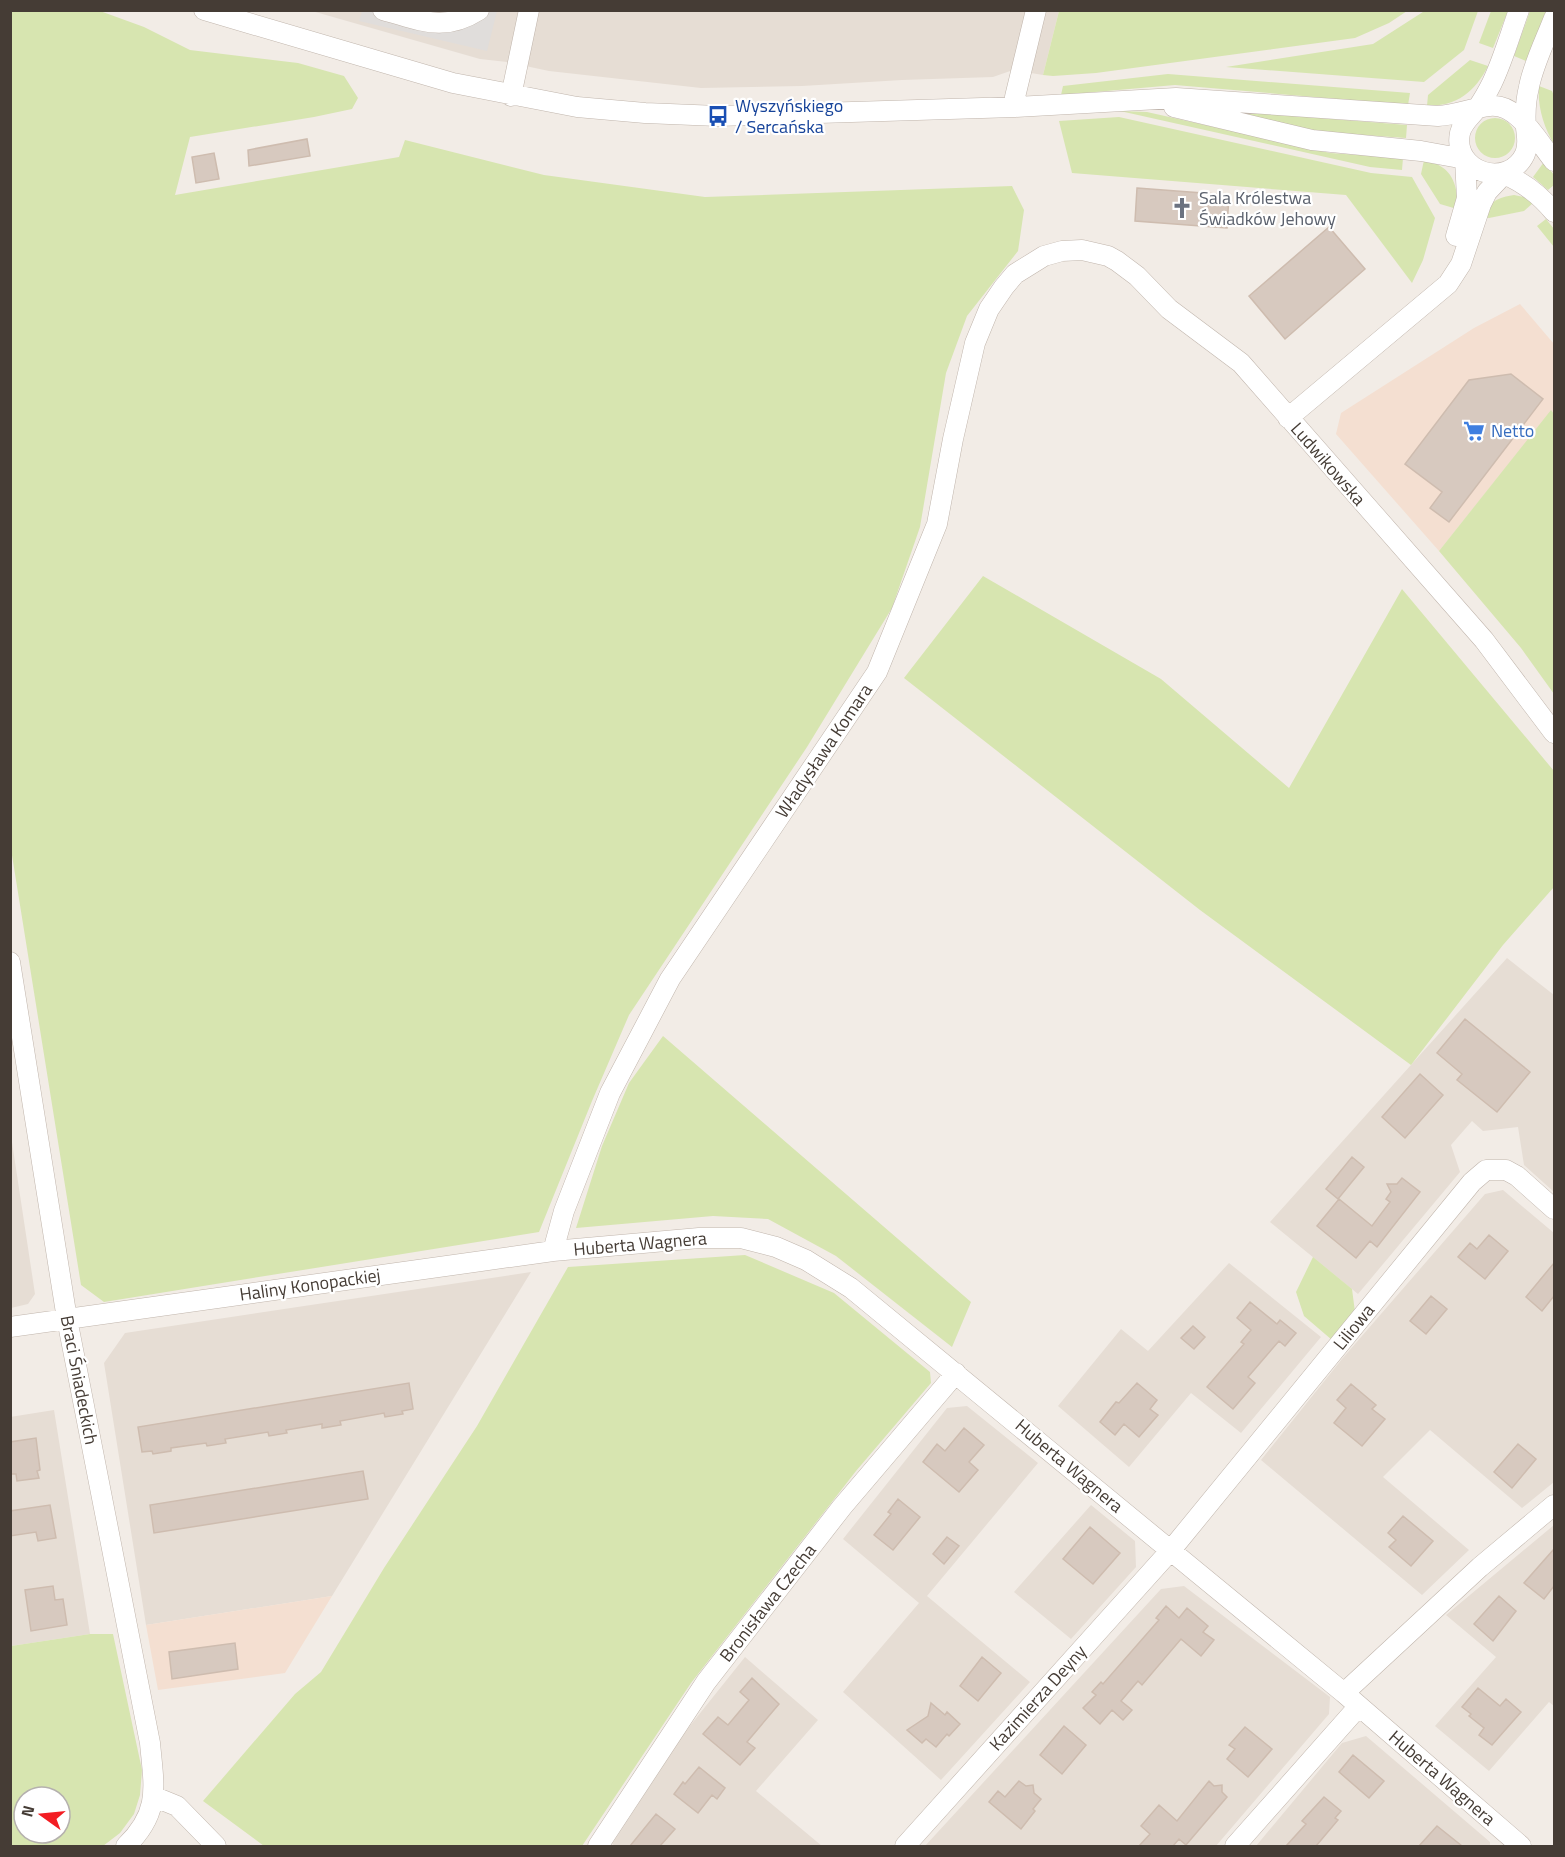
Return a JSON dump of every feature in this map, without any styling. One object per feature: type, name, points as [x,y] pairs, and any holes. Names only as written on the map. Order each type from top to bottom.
[{"type":"street","points":[[204,10],[453,84],[577,107],[718,116],[1015,107],[1176,98],[1438,116],[1454,115],[1492,105],[1510,110],[1517,115],[1554,161]]},
{"type":"street","points":[[383,10],[438,24],[457,22],[479,10]]},
{"type":"street","points":[[511,96],[529,10]]},
{"type":"street","points":[[1015,107],[1015,97],[1036,10]]},
{"type":"street","points":[[1430,299],[1442,278],[1467,198],[1465,159],[1460,145],[1460,132],[1465,121],[1478,108],[1492,83],[1519,10]]},
{"type":"street","points":[[1288,417],[1448,284],[1461,264],[1487,192],[1504,174],[1520,163],[1526,154],[1528,87],[1554,18]]},
{"type":"street","points":[[1123,101],[1163,105],[1312,140],[1421,151],[1465,159],[1479,171],[1487,174],[1504,174],[1521,182],[1534,191],[1554,212]]},
{"type":"street","name":"Ludwikowska","points":[[1062,251],[1090,252],[1118,261],[1137,276],[1169,309],[1241,363],[1484,640],[1554,733]]},
{"type":"street","name":"Władysława Komara","points":[[554,1251],[564,1211],[610,1093],[670,979],[877,672],[937,524],[964,385],[975,343],[989,309],[1015,274],[1044,256],[1062,251]]},
{"type":"street","name":"Braci Śniadeckich","points":[[10,962],[67,1319],[150,1743],[154,1797]]},
{"type":"street","name":"Liliowa","points":[[1171,1550],[1472,1182],[1486,1170],[1506,1170],[1517,1176],[1554,1209]]},
{"type":"street","name":"Huberta Wagnera","points":[[554,1251],[724,1237],[776,1247],[813,1265],[851,1288],[1171,1550],[1521,1846]]},
{"type":"street","name":"Haliny Konopackiej","points":[[10,1327],[554,1251]]},
{"type":"street","name":"Bronisława Czecha","points":[[598,1846],[706,1682],[842,1508],[956,1373]]},
{"type":"street","points":[[1235,1846],[1351,1700],[1480,1567],[1554,1505]]},
{"type":"street","name":"Kazimierza Deyny","points":[[905,1846],[1171,1550]]},
{"type":"street","points":[[126,1846],[147,1820],[154,1797],[177,1806],[216,1846]]},
{"type":"shaded area","points":[[428,10],[442,14],[444,11],[497,11],[487,51],[359,21],[362,11]]},
{"type":"shaded area","points":[[312,11],[1059,11],[1043,75],[1013,70],[993,77],[802,86],[701,88],[549,71],[480,59]]},
{"type":"shaded area","points":[[1520,304],[1554,344],[1554,414],[1551,411],[1439,551],[1336,434],[1341,413],[1474,328]]},
{"type":"shaded area","points":[[1507,958],[1554,995],[1554,1192],[1524,1165],[1518,1127],[1483,1131],[1472,1121],[1451,1145],[1460,1172],[1358,1294],[1270,1222]]},
{"type":"shaded area","points":[[10,1129],[35,1294],[28,1304],[11,1308]]},
{"type":"shaded area","points":[[1503,1190],[1554,1233],[1554,1482],[1522,1508],[1430,1430],[1383,1477],[1469,1550],[1422,1595],[1261,1460],[1342,1359],[1485,1194]]},
{"type":"shaded area","points":[[1229,1263],[1321,1337],[1241,1433],[1191,1393],[1129,1467],[1058,1406],[1121,1329],[1148,1351]]},
{"type":"shaded area","points":[[531,1272],[332,1596],[146,1625],[104,1363],[125,1333]]},
{"type":"shaded area","points":[[967,1406],[1038,1463],[927,1596],[1030,1682],[941,1780],[843,1692],[919,1603],[843,1539],[947,1408]]},
{"type":"shaded area","points":[[54,1410],[90,1634],[11,1646],[10,1417]]},
{"type":"shaded area","points":[[1091,1505],[1135,1541],[1136,1567],[1071,1639],[1014,1592]]},
{"type":"shaded area","points":[[1554,1525],[1554,1706],[1549,1702],[1489,1771],[1435,1726],[1496,1657],[1446,1615]]},
{"type":"shaded area","points":[[1184,1586],[1330,1697],[1329,1714],[1216,1846],[925,1846],[1161,1589]]},
{"type":"shaded area","points":[[332,1596],[285,1673],[158,1690],[146,1625]]},
{"type":"shaded area","points":[[745,1657],[818,1720],[756,1791],[822,1846],[615,1846],[612,1844],[685,1732]]},
{"type":"shaded area","points":[[1366,1736],[1490,1842],[1490,1846],[1256,1846],[1342,1743]]},
{"type":"green space","points":[[1059,10],[1407,11],[1389,23],[1355,38],[1096,73],[1043,75]]},
{"type":"green space","points":[[1426,10],[1478,11],[1464,50],[1424,82],[1226,67],[1373,44]]},
{"type":"green space","points":[[10,11],[100,11],[144,27],[190,50],[298,63],[344,76],[358,98],[352,109],[190,137],[175,195],[399,157],[405,140],[544,175],[705,197],[1012,186],[1024,210],[1018,251],[967,316],[946,373],[920,527],[892,608],[807,747],[629,1015],[539,1232],[104,1302],[81,1285],[11,849]]},
{"type":"green space","points":[[1491,11],[1508,11],[1493,48],[1479,43]]},
{"type":"green space","points":[[1530,11],[1546,11],[1526,61],[1514,56]]},
{"type":"green space","points":[[1470,60],[1488,66],[1471,90],[1456,100],[1427,106],[1428,95]]},
{"type":"green space","points":[[1168,74],[1410,93],[1408,105],[1175,85],[1061,95],[1063,86]]},
{"type":"green space","points":[[1539,86],[1552,91],[1554,96],[1554,144],[1542,116]]},
{"type":"green space","points":[[1120,111],[1147,112],[1330,153],[1403,158],[1402,170],[1370,167]]},
{"type":"green space","points":[[1234,111],[1407,125],[1406,138],[1323,132],[1230,114]]},
{"type":"green space","points":[[1119,117],[1371,173],[1412,177],[1435,218],[1423,260],[1412,283],[1346,195],[1072,173],[1059,121]]},
{"type":"green space","points":[[1495,118],[1503,119],[1509,124],[1514,130],[1514,146],[1509,152],[1503,157],[1495,158],[1487,157],[1481,152],[1476,146],[1475,138],[1476,130],[1481,124],[1487,119]]},
{"type":"green space","points":[[1424,160],[1441,166],[1447,171],[1455,184],[1457,209],[1440,204],[1421,174]]},
{"type":"green space","points":[[1544,162],[1554,175],[1554,185],[1548,190],[1533,177]]},
{"type":"green space","points":[[1514,195],[1528,198],[1533,203],[1524,211],[1484,217],[1494,201]]},
{"type":"green space","points":[[1546,219],[1554,229],[1554,247],[1537,226]]},
{"type":"green space","points":[[1551,410],[1554,414],[1554,694],[1521,648],[1439,551]]},
{"type":"green space","points":[[983,576],[1161,679],[1289,788],[1402,589],[1554,771],[1554,887],[1503,945],[1411,1065],[1200,910],[904,678]]},
{"type":"green space","points":[[663,1036],[971,1302],[952,1347],[836,1256],[768,1219],[713,1216],[576,1228],[602,1146],[629,1083]]},
{"type":"green space","points":[[745,1255],[834,1293],[930,1372],[931,1383],[856,1471],[691,1683],[582,1846],[264,1846],[203,1801],[295,1694],[321,1672],[384,1568],[477,1426],[568,1267]]},
{"type":"green space","points":[[1313,1257],[1352,1289],[1355,1312],[1332,1340],[1304,1316],[1296,1292]]},
{"type":"green space","points":[[90,1634],[113,1634],[142,1770],[140,1795],[134,1814],[120,1833],[103,1846],[11,1846],[11,1646]]},
{"type":"building","points":[[307,139],[310,156],[249,166],[248,150]]},
{"type":"building","points":[[214,153],[219,179],[196,183],[192,157]]},
{"type":"building","name":"Sala Królestwa Świadków Jehowy","points":[[1137,188],[1229,195],[1227,228],[1135,221]]},
{"type":"building","points":[[1329,227],[1365,269],[1285,339],[1249,296]]},
{"type":"building","name":"Netto","points":[[1511,374],[1543,399],[1449,522],[1430,508],[1442,492],[1405,464],[1469,380]]},
{"type":"building","points":[[1465,1019],[1530,1072],[1497,1112],[1457,1080],[1462,1074],[1437,1053]]},
{"type":"building","points":[[1420,1074],[1443,1095],[1405,1138],[1382,1117]]},
{"type":"building","points":[[1352,1157],[1364,1167],[1338,1199],[1326,1189]]},
{"type":"building","points":[[1402,1178],[1420,1192],[1377,1247],[1370,1241],[1356,1258],[1317,1226],[1339,1199],[1372,1226],[1390,1202],[1386,1199],[1391,1192],[1387,1184],[1397,1184]]},
{"type":"building","points":[[1489,1235],[1508,1251],[1485,1279],[1458,1257],[1470,1243],[1477,1249]]},
{"type":"building","points":[[1554,1263],[1554,1296],[1542,1311],[1526,1297]]},
{"type":"building","points":[[1431,1296],[1447,1309],[1426,1334],[1410,1321]]},
{"type":"building","points":[[1250,1302],[1277,1324],[1280,1320],[1296,1333],[1285,1346],[1279,1341],[1248,1377],[1255,1383],[1233,1409],[1207,1387],[1244,1344],[1241,1342],[1251,1330],[1237,1318]]},
{"type":"building","points":[[1193,1326],[1205,1337],[1194,1349],[1181,1338]]},
{"type":"building","points":[[409,1383],[413,1409],[402,1411],[403,1414],[385,1417],[384,1413],[340,1421],[341,1425],[322,1428],[322,1424],[286,1430],[287,1433],[269,1436],[268,1432],[225,1439],[226,1443],[207,1446],[206,1443],[171,1448],[171,1451],[153,1454],[152,1451],[142,1452],[138,1427]]},
{"type":"building","points":[[1137,1383],[1157,1400],[1150,1409],[1158,1415],[1139,1437],[1124,1424],[1115,1435],[1100,1422],[1116,1402],[1119,1403]]},
{"type":"building","points":[[1351,1384],[1376,1405],[1372,1409],[1385,1419],[1362,1446],[1334,1423],[1346,1408],[1337,1400]]},
{"type":"building","points":[[964,1428],[984,1445],[969,1462],[978,1470],[959,1492],[923,1462],[937,1444],[945,1451]]},
{"type":"building","points":[[36,1438],[39,1478],[17,1481],[16,1474],[10,1474],[10,1442]]},
{"type":"building","points":[[1518,1444],[1536,1459],[1512,1488],[1494,1472]]},
{"type":"building","points":[[363,1471],[368,1499],[154,1533],[150,1505]]},
{"type":"building","points":[[898,1499],[920,1517],[893,1550],[874,1535],[891,1514],[888,1512]]},
{"type":"building","points":[[50,1505],[56,1538],[38,1541],[36,1532],[10,1536],[10,1511]]},
{"type":"building","points":[[1403,1516],[1433,1541],[1411,1566],[1389,1547],[1396,1540],[1388,1533]]},
{"type":"building","points":[[1090,1527],[1120,1553],[1093,1584],[1063,1559]]},
{"type":"building","points":[[947,1537],[959,1546],[944,1564],[933,1554]]},
{"type":"building","points":[[1554,1549],[1554,1586],[1544,1599],[1524,1583]]},
{"type":"building","points":[[53,1586],[55,1600],[63,1599],[67,1625],[31,1631],[25,1590]]},
{"type":"building","points":[[1499,1596],[1516,1611],[1493,1641],[1474,1624]]},
{"type":"building","points":[[1166,1606],[1179,1618],[1187,1608],[1208,1626],[1203,1632],[1214,1640],[1201,1656],[1181,1639],[1142,1685],[1138,1681],[1121,1701],[1132,1710],[1123,1720],[1112,1710],[1100,1724],[1083,1708],[1096,1695],[1092,1692],[1101,1682],[1103,1684],[1159,1620],[1156,1618]]},
{"type":"building","points":[[235,1643],[238,1669],[172,1679],[169,1652]]},
{"type":"building","points":[[982,1657],[1001,1673],[978,1701],[960,1686]]},
{"type":"building","points":[[752,1678],[779,1704],[747,1742],[755,1748],[740,1765],[703,1734],[718,1717],[728,1725],[749,1700],[740,1692]]},
{"type":"building","points":[[1478,1688],[1500,1706],[1506,1699],[1521,1712],[1492,1745],[1479,1735],[1484,1728],[1462,1707]]},
{"type":"building","points":[[931,1703],[945,1715],[947,1712],[960,1724],[936,1747],[926,1739],[922,1743],[907,1730],[928,1716]]},
{"type":"building","points":[[1064,1726],[1086,1745],[1062,1774],[1040,1755]]},
{"type":"building","points":[[1245,1727],[1272,1749],[1248,1777],[1227,1759],[1235,1749],[1229,1745]]},
{"type":"building","points":[[1353,1755],[1384,1781],[1369,1798],[1339,1772]]},
{"type":"building","points":[[699,1767],[725,1788],[717,1799],[712,1795],[698,1813],[674,1794]]},
{"type":"building","points":[[1019,1781],[1026,1786],[1033,1785],[1034,1793],[1041,1799],[1021,1829],[989,1802],[998,1791],[1005,1797]]},
{"type":"building","points":[[1209,1781],[1214,1786],[1222,1785],[1222,1792],[1227,1797],[1186,1845],[1179,1839],[1173,1846],[1139,1846],[1150,1834],[1141,1826],[1159,1805],[1177,1821]]},
{"type":"building","points":[[1324,1797],[1341,1811],[1335,1818],[1338,1820],[1316,1846],[1286,1846],[1306,1824],[1302,1821]]},
{"type":"building","points":[[656,1814],[675,1829],[660,1846],[630,1846]]},
{"type":"building","points":[[1437,1826],[1462,1846],[1419,1846]]},
{"type":"place","name":"Wyszyńskiego / Sercańska","points":[[718,116]]},
{"type":"place","name":"Sala Królestwa Świadków Jehowy","points":[[1182,208]]},
{"type":"place","name":"Netto","points":[[1474,431]]}]
